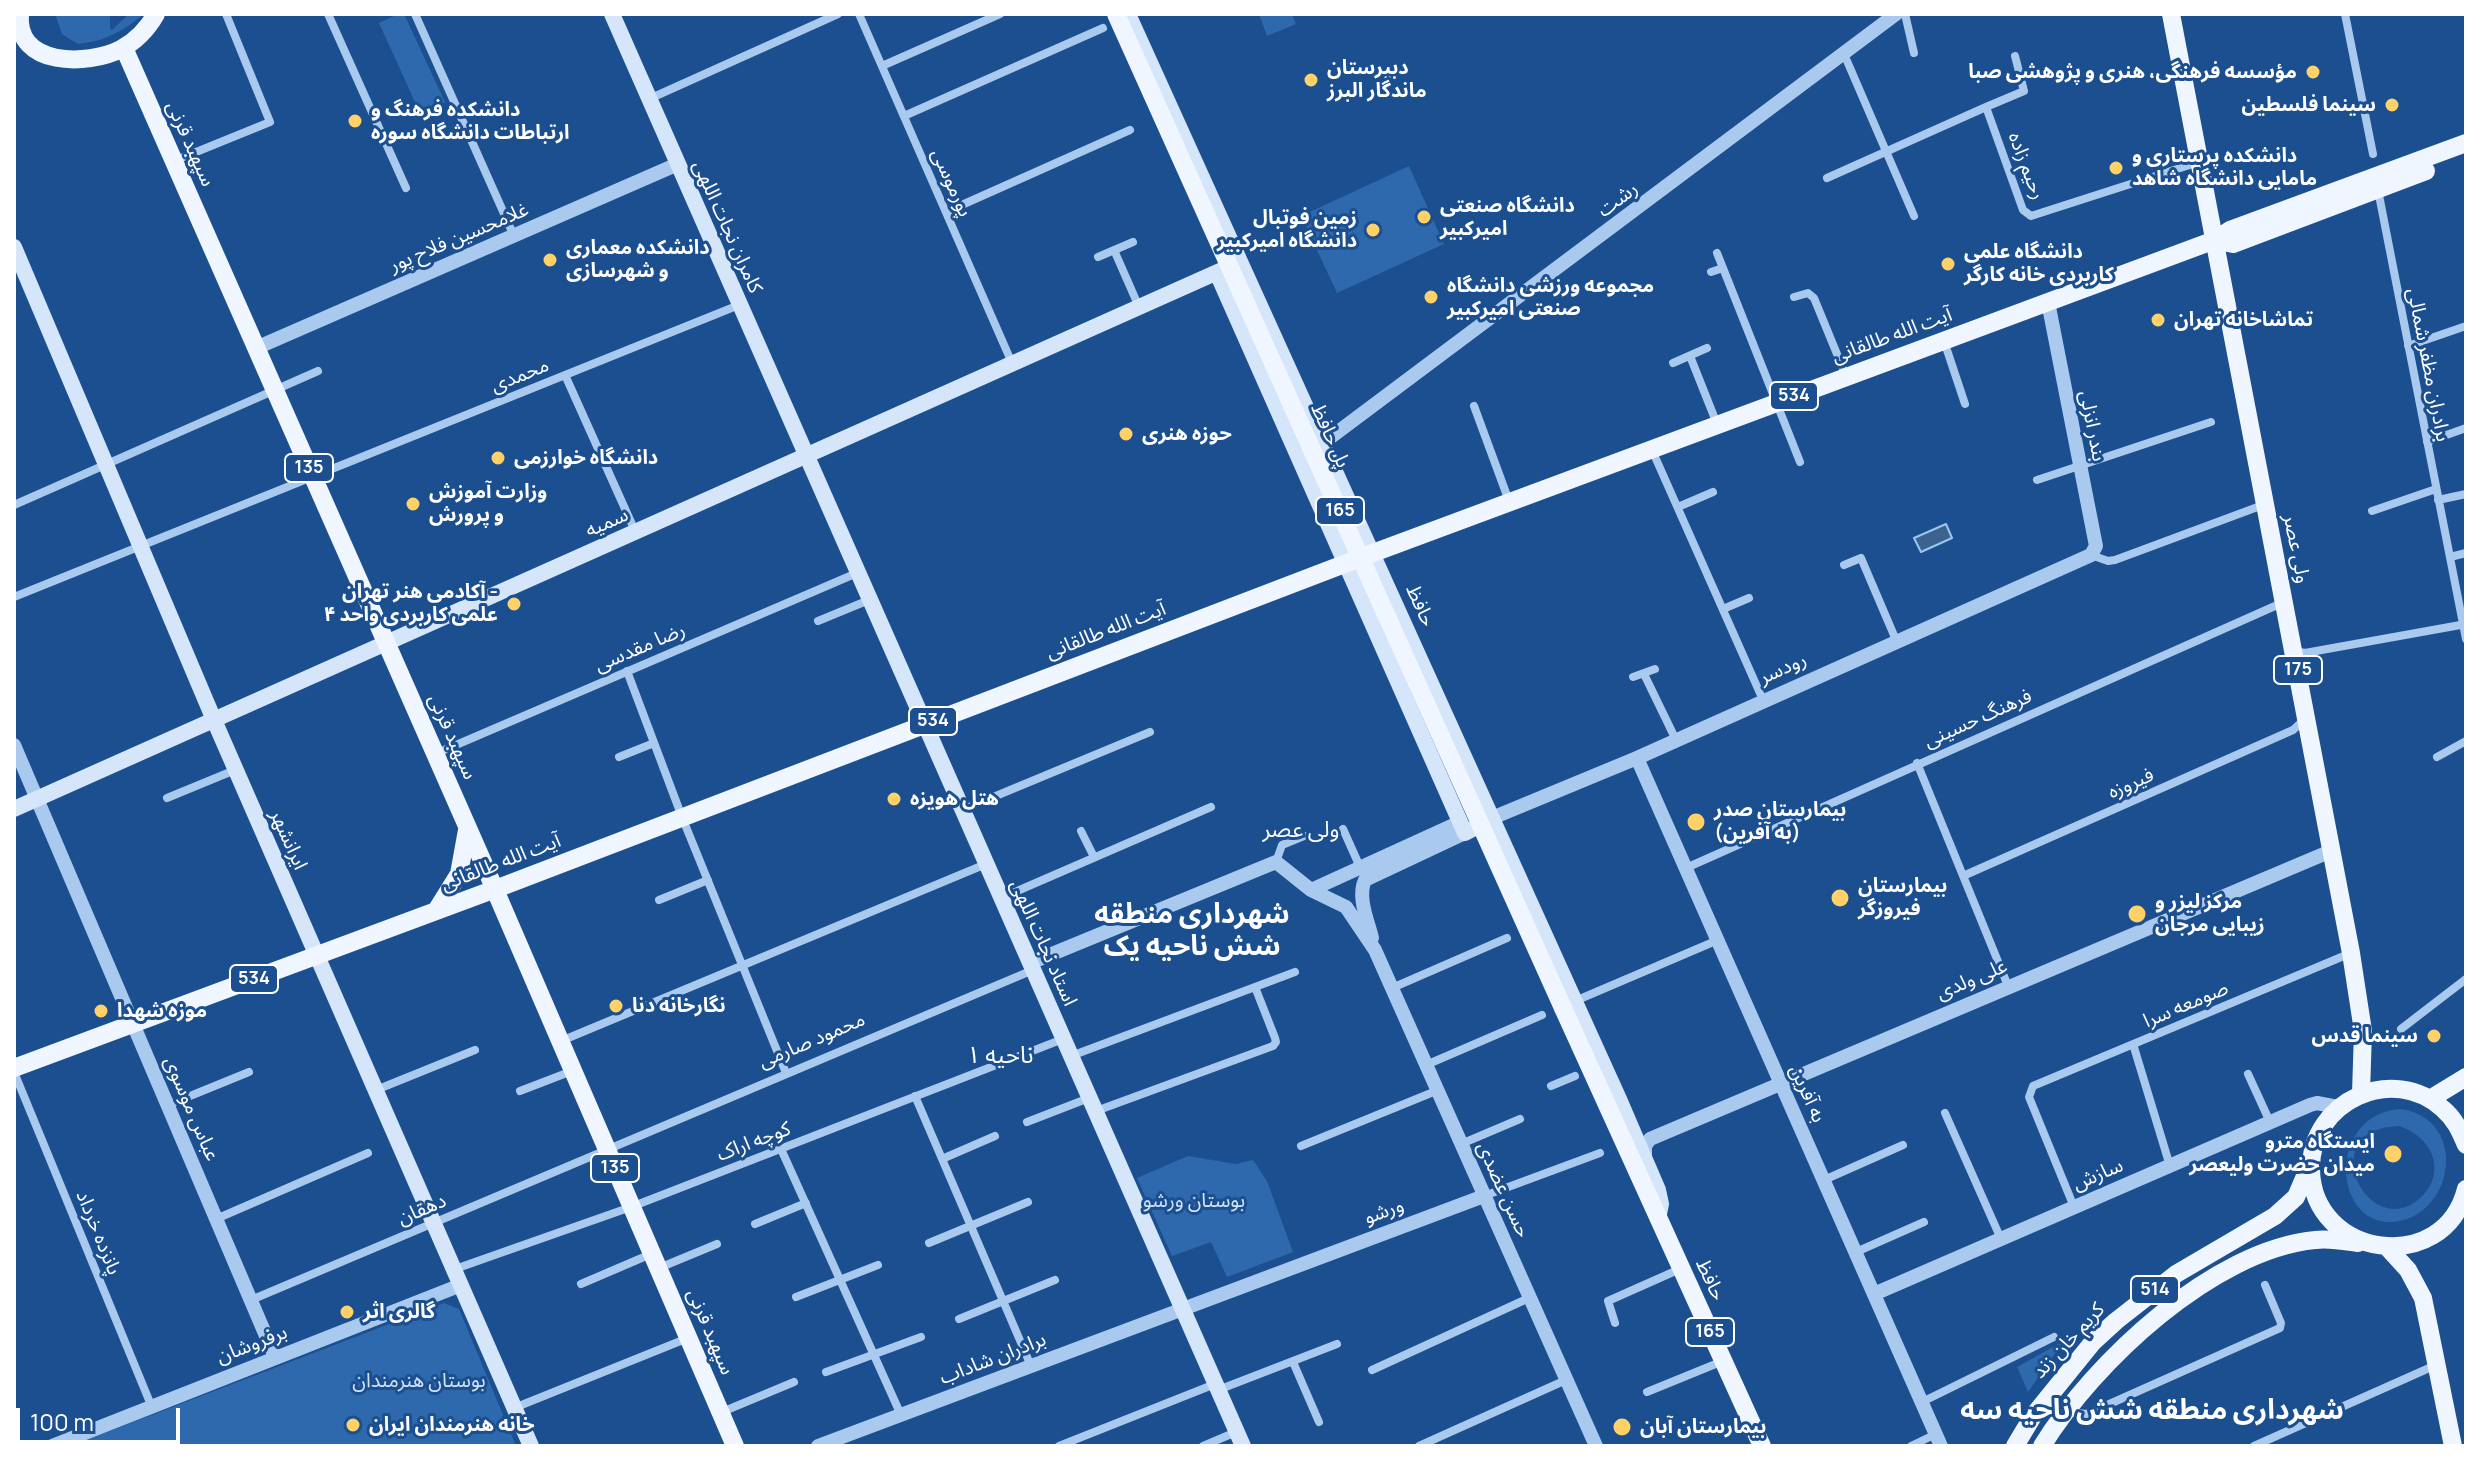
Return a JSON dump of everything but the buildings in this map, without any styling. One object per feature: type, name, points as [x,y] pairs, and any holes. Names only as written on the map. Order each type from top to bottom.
[{"type":"main road","points":[[20,14],[20,27],[27,42],[41,53]]},
{"type":"main road","points":[[14,57],[41,53],[83,58],[109,54],[124,48],[156,14]]},
{"type":"main road","name":"پل حافظ","points":[[1116,14],[1569,1005]]},
{"type":"main road","name":"حافظ","points":[[1128,14],[1492,818],[1658,1219],[1762,1446]]},
{"type":"main road","name":"ولی عصر","points":[[2171,14],[2351,953],[2363,1031],[2361,1093]]},
{"type":"main road","name":"کامران نجات اللهی","points":[[618,16],[649,99],[806,456]]},
{"type":"main road","name":"سپهبد قرنی","points":[[124,48],[735,1446]]},
{"type":"main road","name":"آیت الله طالقانی","points":[[14,1070],[1345,563],[2215,240],[2230,230],[2466,143]]},
{"type":"main road","name":"آیت الله طالقانی","points":[[2215,240],[2233,244],[2466,156]]},
{"type":"main road","name":"ایرانشهر","points":[[14,247],[214,720],[531,1446]]},
{"type":"main road","name":"سمیه","points":[[14,809],[1240,262]]},
{"type":"main road","points":[[1217,273],[1463,827],[1492,818]]},
{"type":"main road","points":[[1299,461],[1323,443]]},
{"type":"main road","name":"استاد نجات اللهی","points":[[806,456],[1240,1439]]},
{"type":"main road","points":[[1385,655],[1384,638],[1392,632],[1403,631],[1413,644]]},
{"type":"main road","points":[[1405,700],[1416,709],[1426,707],[1433,699],[1433,688]]},
{"type":"main road","points":[[436,911],[459,874],[467,827]]},
{"type":"main road","name":"حافظ","points":[[1569,1005],[1645,1159],[1660,1198],[1658,1219]]},
{"type":"main road","points":[[2430,1099],[2466,1077]]},
{"type":"main road","points":[[2338,1107],[2361,1093],[2395,1088],[2430,1099],[2444,1109],[2457,1125],[2466,1145]]},
{"type":"main road","name":"کریم خان زند","points":[[2015,1446],[2033,1416],[2093,1342],[2116,1321],[2176,1274],[2275,1216],[2301,1190],[2322,1125],[2338,1107]]},
{"type":"main road","points":[[2311,1159],[2315,1195],[2325,1213],[2342,1231],[2380,1246],[2408,1270],[2423,1298],[2458,1445]]},
{"type":"main road","points":[[2380,1246],[2417,1243],[2440,1231],[2456,1211],[2466,1189]]},
{"type":"main road","name":"514","points":[[2042,1446],[2065,1411],[2101,1369],[2143,1328],[2182,1299],[2254,1256],[2290,1244],[2319,1239],[2380,1246]]},
{"type":"street","points":[[174,161],[270,122],[226,14]]},
{"type":"street","points":[[328,14],[406,188]]},
{"type":"street","points":[[415,14],[514,236]]},
{"type":"street","points":[[649,99],[838,14]]},
{"type":"street","name":"پورموسی","points":[[859,14],[1013,364]]},
{"type":"street","points":[[882,66],[1000,14]]},
{"type":"street","name":"رشت","points":[[1323,443],[1896,14]]},
{"type":"street","points":[[1905,14],[1914,53]]},
{"type":"street","points":[[2345,14],[2373,154]]},
{"type":"street","points":[[904,116],[1103,28]]},
{"type":"street","points":[[1844,54],[1914,216]]},
{"type":"street","points":[[1827,178],[2024,91],[2015,56]]},
{"type":"street","name":"رحیم زاده","points":[[1986,107],[2023,210],[2031,216],[2200,162]]},
{"type":"street","points":[[946,212],[1130,130]]},
{"type":"street","name":"غلامحسین فلاح‌ پور","points":[[256,348],[678,164]]},
{"type":"street","name":"برادران مظفر شمالی","points":[[2378,190],[2466,639]]},
{"type":"street","points":[[1098,257],[1133,242]]},
{"type":"street","points":[[1114,250],[1140,308]]},
{"type":"street","points":[[1717,253],[1800,462]]},
{"type":"street","points":[[1711,272],[1723,268]]},
{"type":"street","points":[[1794,297],[1808,293],[1814,298],[1846,377]]},
{"type":"street","name":"بندر انزلی","points":[[2048,302],[2096,546],[2091,555]]},
{"type":"street","name":"محمدی","points":[[14,597],[739,305]]},
{"type":"street","points":[[2408,346],[2466,326]]},
{"type":"street","points":[[1944,341],[1965,404]]},
{"type":"street","points":[[1673,363],[1707,348]]},
{"type":"street","points":[[1690,356],[1717,425]]},
{"type":"street","points":[[14,505],[318,371]]},
{"type":"street","points":[[565,375],[635,532]]},
{"type":"street","points":[[1474,406],[1510,502]]},
{"type":"street","points":[[2037,480],[2211,422]]},
{"type":"street","points":[[2427,442],[2466,428]]},
{"type":"street","points":[[1652,449],[1763,700]]},
{"type":"street","points":[[2372,511],[2436,489]]},
{"type":"street","points":[[1678,507],[1713,492]]},
{"type":"street","points":[[2438,500],[2466,494]]},
{"type":"street","points":[[2091,555],[2108,561],[2115,560],[2265,504]]},
{"type":"street","points":[[2450,557],[2466,553]]},
{"type":"street","name":"رودسر","points":[[1492,818],[1637,758],[2091,555]]},
{"type":"street","points":[[1844,565],[1861,558],[1896,640]]},
{"type":"street","name":"رضا مقدسی","points":[[435,754],[857,573]]},
{"type":"street","points":[[1723,609],[1749,598]]},
{"type":"street","points":[[818,621],[869,600]]},
{"type":"street","name":"فرهنگ حسینی","points":[[1686,868],[2284,602]]},
{"type":"street","points":[[2295,651],[2305,653],[2465,624]]},
{"type":"street","points":[[1633,677],[1655,669]]},
{"type":"street","points":[[627,671],[682,817],[786,1073]]},
{"type":"street","points":[[1644,674],[1676,740]]},
{"type":"street","name":"فیروزه","points":[[1963,876],[2293,730],[2306,715]]},
{"type":"street","points":[[962,810],[1150,732]]},
{"type":"street","points":[[2437,757],[2466,741]]},
{"type":"street","points":[[619,757],[654,743]]},
{"type":"street","name":"عباس موسوی","points":[[14,745],[275,1357]]},
{"type":"street","name":"به آفرین","points":[[1637,758],[1939,1440]]},
{"type":"street","points":[[1917,763],[2008,986]]},
{"type":"street","points":[[167,798],[236,770]]},
{"type":"street","points":[[1001,898],[1211,807]]},
{"type":"street","points":[[1311,890],[1360,867],[1463,827]]},
{"type":"street","points":[[1375,950],[1363,900],[1362,885],[1365,880],[1463,827]]},
{"type":"street","points":[[1343,829],[1360,867]]},
{"type":"street","points":[[1081,831],[1094,857]]},
{"type":"street","points":[[1304,836],[1282,845],[1276,862],[1311,890],[1346,907],[1375,950]]},
{"type":"street","name":"علی ولدی","points":[[1645,1159],[1645,1146],[1650,1139],[2331,851]]},
{"type":"street","name":"محمود صارمی","points":[[607,1149],[1276,862]]},
{"type":"street","points":[[560,1041],[986,864]]},
{"type":"street","points":[[659,900],[708,880]]},
{"type":"street","points":[[1392,988],[1507,938]]},
{"type":"street","points":[[1569,1005],[1718,940]]},
{"type":"street","name":"حسن عضدی","points":[[1375,950],[1596,1446]]},
{"type":"street","name":"صومعه سرا","points":[[2074,1207],[2029,1097],[2033,1086],[2351,953]]},
{"type":"street","points":[[1071,1056],[1295,972]]},
{"type":"street","points":[[2401,1029],[2466,979]]},
{"type":"street","points":[[1027,1122],[1273,1046],[1276,1042],[1255,987]]},
{"type":"street","points":[[1425,1065],[1542,1015]]},
{"type":"street","name":"کوچه اراک","points":[[457,1277],[1063,1039]]},
{"type":"street","points":[[2133,1044],[2170,1166]]},
{"type":"street","points":[[376,1090],[475,1050]]},
{"type":"street","name":"پانزده خرداد","points":[[14,1070],[151,1405]]},
{"type":"street","points":[[520,1091],[573,1071]]},
{"type":"street","points":[[168,1105],[249,1072]]},
{"type":"street","points":[[2248,1074],[2270,1122]]},
{"type":"street","points":[[1551,1086],[1575,1076]]},
{"type":"street","points":[[1301,1146],[1436,1091]]},
{"type":"street","points":[[915,1096],[1031,1366]]},
{"type":"street","name":"سازش","points":[[1874,1294],[2317,1103],[2338,1107]]},
{"type":"street","points":[[1945,1113],[2001,1239]]},
{"type":"street","points":[[1460,1144],[1520,1119]]},
{"type":"street","points":[[942,1159],[995,1136]]},
{"type":"street","points":[[1824,1180],[1903,1145]]},
{"type":"street","name":"دهقان","points":[[251,1300],[607,1149]]},
{"type":"street","points":[[781,1149],[901,1415]]},
{"type":"street","points":[[216,1219],[368,1153]]},
{"type":"street","name":"ورشو","points":[[1183,1309],[1600,1153]]},
{"type":"street","points":[[929,1243],[1028,1202]]},
{"type":"street","points":[[755,1224],[806,1203]]},
{"type":"street","points":[[1856,1252],[1924,1222]]},
{"type":"street","points":[[581,1284],[717,1244]]},
{"type":"street","points":[[796,1297],[878,1265]]},
{"type":"street","points":[[1615,1323],[1608,1301],[1681,1269]]},
{"type":"street","name":"برفروشان","points":[[55,1444],[275,1357],[457,1277]]},
{"type":"street","points":[[959,1319],[1055,1280]]},
{"type":"street","points":[[2065,1411],[2087,1414],[2280,1328],[2281,1323],[2265,1285]]},
{"type":"street","points":[[1372,1370],[1529,1298]]},
{"type":"street","name":"برادران شاداب","points":[[818,1446],[1183,1309]]},
{"type":"street","points":[[826,1372],[921,1337]]},
{"type":"street","points":[[1922,1402],[2054,1337]]},
{"type":"street","points":[[514,1408],[689,1338]]},
{"type":"street","points":[[1059,1446],[1337,1344]]},
{"type":"street","points":[[1647,1392],[1723,1361]]},
{"type":"street","points":[[1293,1362],[1319,1422]]},
{"type":"street","points":[[2254,1446],[2437,1365]]},
{"type":"street","points":[[1419,1446],[1566,1380]]},
{"type":"street","points":[[721,1413],[794,1382]]},
{"type":"street","points":[[1203,1446],[1240,1439]]},
{"type":"street","points":[[1911,1446],[1939,1440]]},
{"type":"green space","points":[[55,14],[110,14],[112,30],[129,14],[144,14],[114,34],[78,44],[62,34]]},
{"type":"green space","points":[[404,14],[445,102],[420,113],[379,23]]},
{"type":"green space","points":[[1259,14],[1292,14],[1296,24],[1267,36]]},
{"type":"green space","name":"زمین فوتبال دانشگاه امیرکبیر","points":[[1409,166],[1444,244],[1337,293],[1301,216]]},
{"type":"green space","points":[[2400,1109],[2414,1112],[2434,1126],[2445,1148],[2445,1173],[2441,1186],[2423,1210],[2407,1219],[2382,1221],[2364,1213],[2352,1196],[2346,1175],[2348,1153],[2358,1132],[2375,1116]],"holes":[[[2399,1126],[2426,1144],[2431,1153],[2434,1162],[2431,1183],[2425,1193],[2405,1207],[2386,1208],[2370,1199],[2358,1183],[2354,1164],[2357,1146],[2372,1132]]]},
{"type":"green space","name":"بوستان ورشو","points":[[1188,1156],[1236,1164],[1253,1160],[1267,1181],[1293,1252],[1227,1277],[1211,1242],[1172,1256],[1137,1178]]},
{"type":"green space","name":"بوستان هنرمندان","points":[[444,1303],[459,1309],[516,1446],[71,1446]]},
{"type":"green space","points":[[2064,1341],[2028,1392],[2017,1367]]},
{"type":"shaded area","points":[[1946,524],[1952,538],[1921,552],[1914,538]]},
{"type":"place","name":"مؤسسه فرهنگی، هنری و پژوهشی صبا","points":[[2313,72]]},
{"type":"place","name":"دبیرستان ماندگار البرز","points":[[1311,80]]},
{"type":"place","name":"سینما فلسطین","points":[[2392,105]]},
{"type":"place","name":"دانشکده فرهنگ و ارتباطات دانشگاه سوره","points":[[355,121]]},
{"type":"place","name":"دانشکده پرستاری و مامایی دانشگاه شاهد","points":[[2116,168]]},
{"type":"place","name":"دانشگاه صنعتی امیرکبیر","points":[[1424,217]]},
{"type":"place","name":"زمین فوتبال دانشگاه امیرکبیر","points":[[1373,230]]},
{"type":"place","name":"دانشکده معماری و شهرسازی","points":[[550,260]]},
{"type":"place","name":"دانشگاه علمی کاربردی خانه کارگر","points":[[1948,264]]},
{"type":"place","name":"مجموعه ورزشی دانشگاه صنعتی امیرکبیر","points":[[1431,297]]},
{"type":"place","name":"تماشاخانه تهران","points":[[2158,320]]},
{"type":"place","name":"حوزه هنری","points":[[1126,434]]},
{"type":"place","name":"دانشگاه خوارزمی","points":[[498,458]]},
{"type":"place","name":"وزارت آموزش و پرورش","points":[[413,504]]},
{"type":"place","name":"آکادمی هنر تهران - علمی کاربردی واحد ۴","points":[[514,604]]},
{"type":"place","name":"هتل هویزه","points":[[894,799]]},
{"type":"place","name":"بیمارستان صدر (به آفرین)","points":[[1696,822]]},
{"type":"place","name":"بیمارستان فیروزگر","points":[[1840,898]]},
{"type":"place","name":"مرکز لیزر و زیبایی مرجان","points":[[2137,914]]},
{"type":"place","name":"نگارخانه دنا","points":[[616,1006]]},
{"type":"place","name":"موزه شهدا","points":[[101,1011]]},
{"type":"place","name":"سینما قدس","points":[[2434,1036]]},
{"type":"place","name":"ایستگاه مترو میدان حضرت ولیعصر","points":[[2393,1154]]},
{"type":"place","name":"گالری اثر","points":[[347,1312]]},
{"type":"place","name":"خانه هنرمندان ایران","points":[[353,1425]]},
{"type":"place","name":"بیمارستان آبان","points":[[1622,1427]]},
{"type":"district","name":"ولی عصر","points":[[1301,831]]},
{"type":"district","name":"شهرداری منطقه شش ناحیه یک","points":[[1192,931]]},
{"type":"district","name":"ناحیه ۱","points":[[1000,1056]]},
{"type":"district","name":"شهرداری منطقه شش ناحیه سه","points":[[2152,1411]]}]
